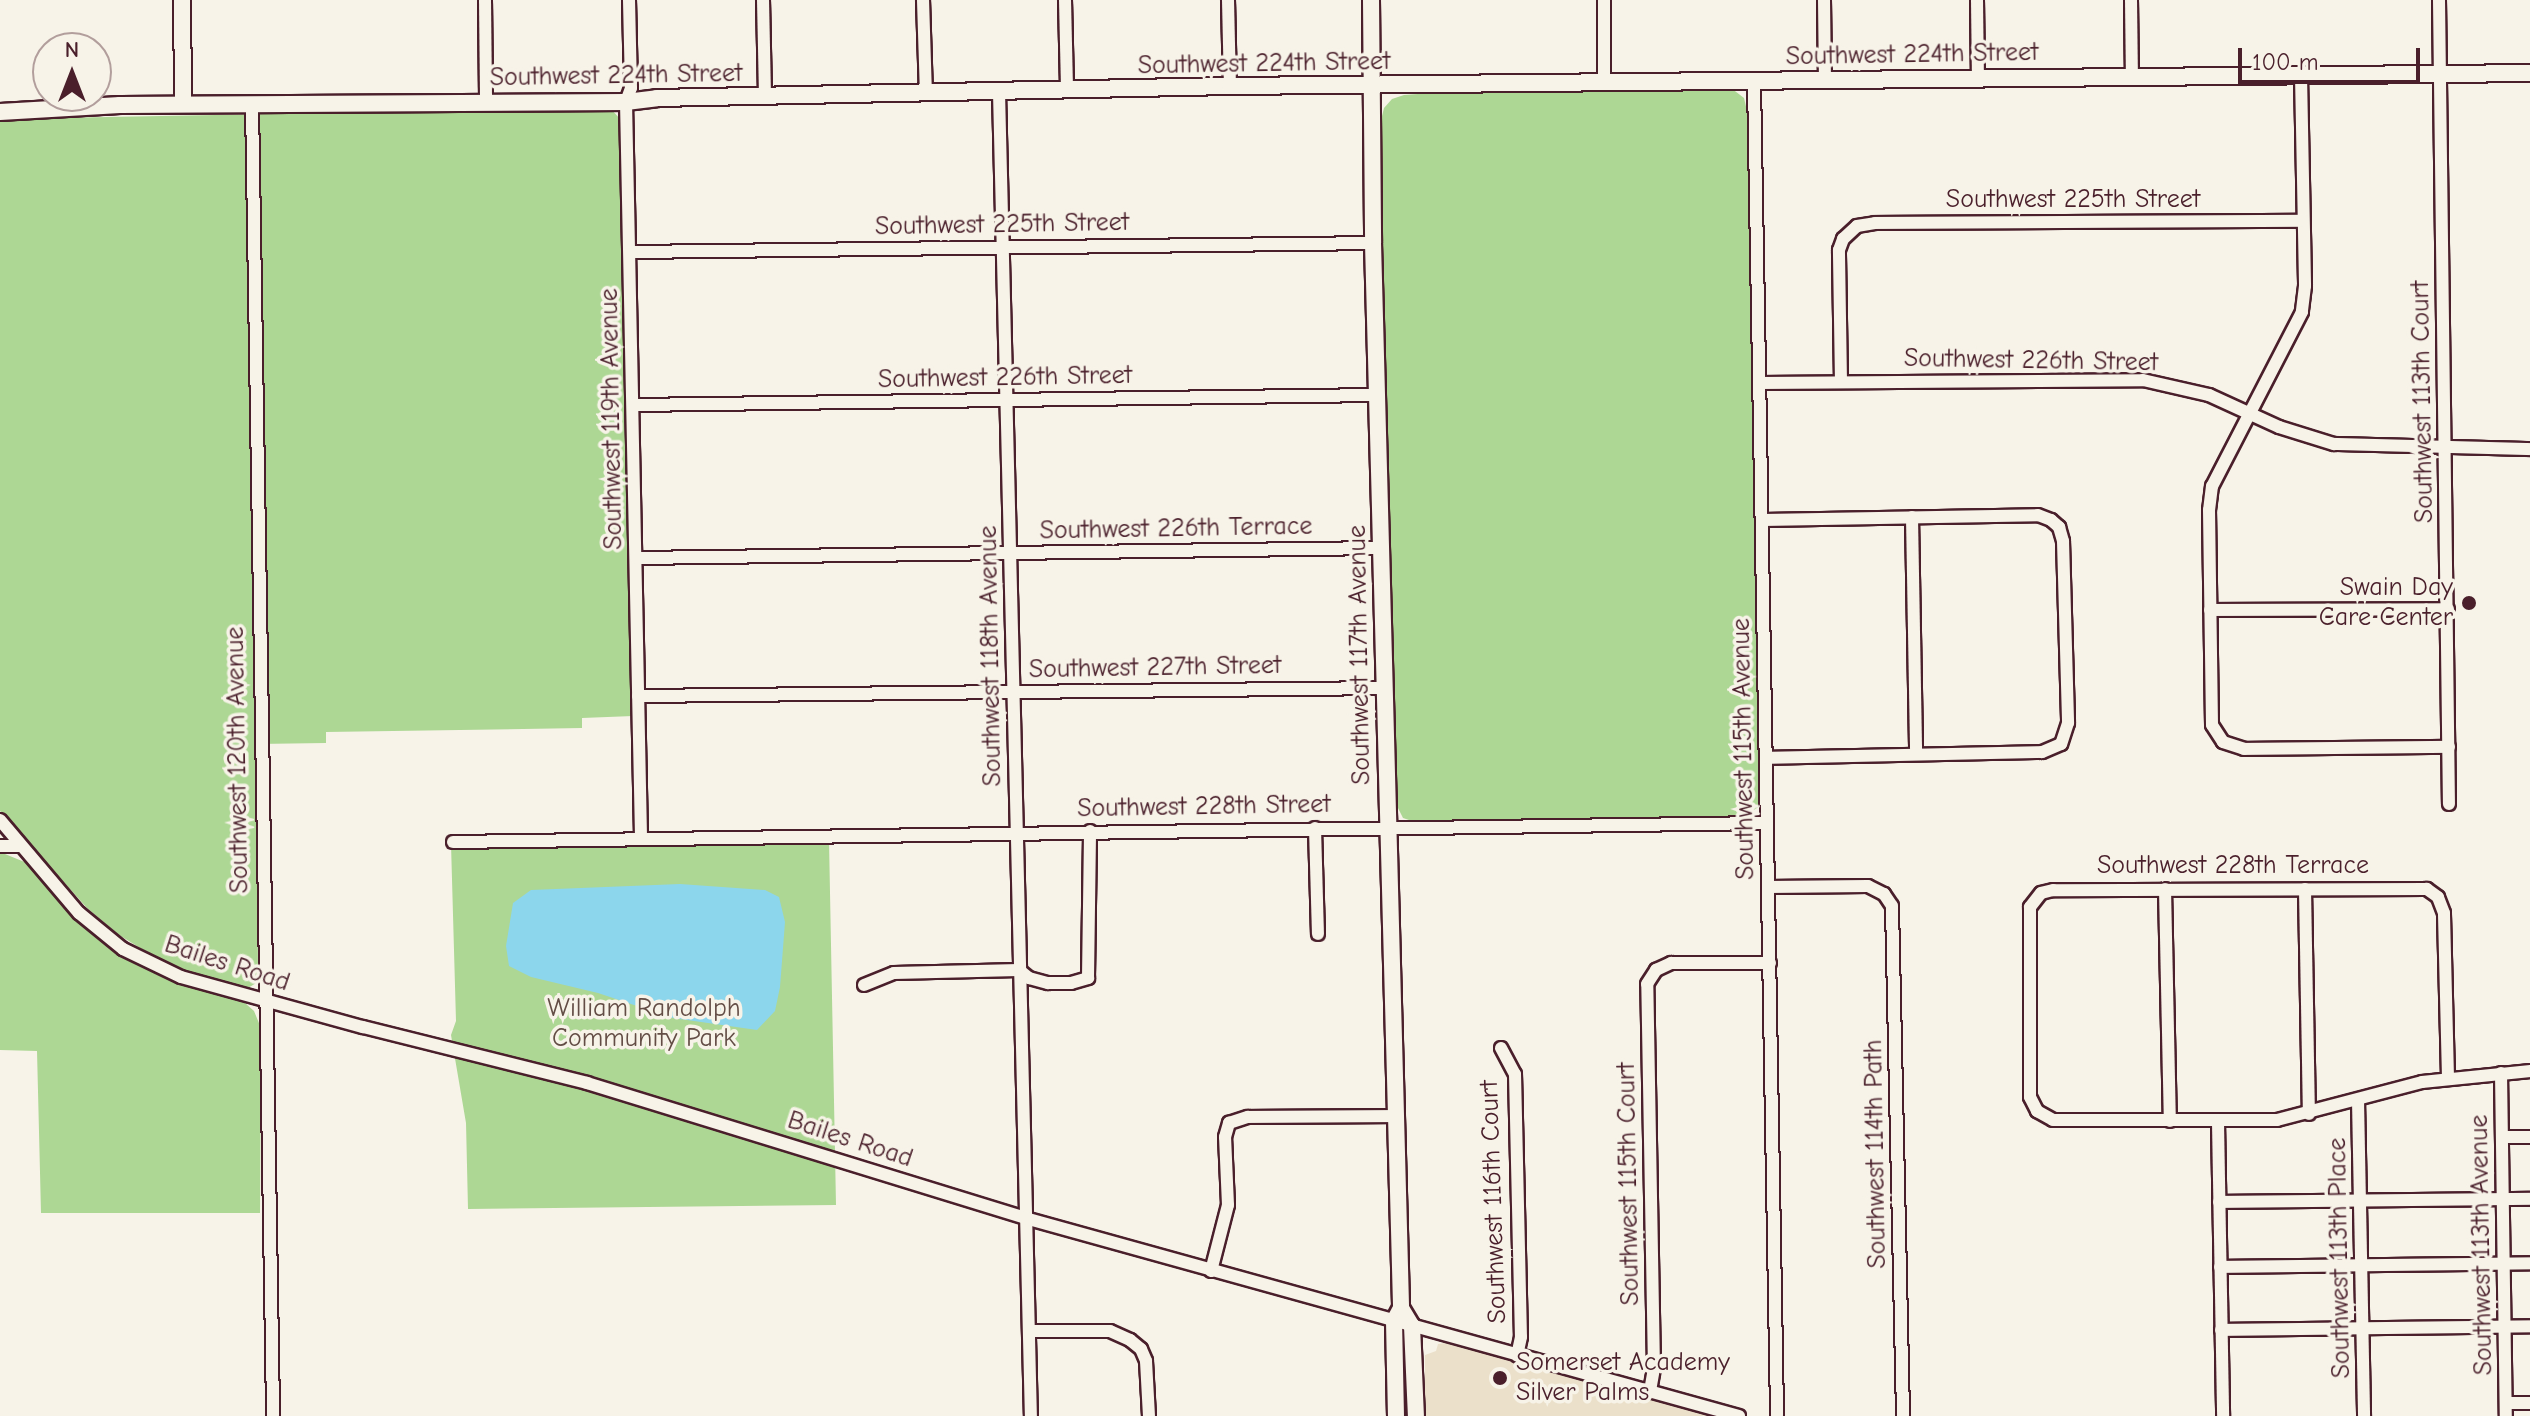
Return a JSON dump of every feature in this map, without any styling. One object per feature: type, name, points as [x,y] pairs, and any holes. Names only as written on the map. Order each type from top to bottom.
[{"type":"street","points":[[182,0],[183,104]]},
{"type":"street","points":[[485,0],[486,103]]},
{"type":"street","name":"Southwest 119th Avenue","points":[[629,0],[631,88],[626,102],[641,839]]},
{"type":"street","points":[[763,0],[765,96]]},
{"type":"street","points":[[923,0],[926,93]]},
{"type":"street","points":[[1065,0],[1067,91]]},
{"type":"street","points":[[1228,0],[1230,86]]},
{"type":"street","name":"Southwest 117th Avenue","points":[[1371,0],[1373,243],[1396,1116],[1396,1416]]},
{"type":"street","points":[[1604,0],[1604,82]]},
{"type":"street","points":[[1824,0],[1825,81]]},
{"type":"street","points":[[1977,0],[1978,79]]},
{"type":"street","points":[[2131,0],[2132,77]]},
{"type":"street","name":"Southwest 113th Court","points":[[2439,0],[2449,804]]},
{"type":"street","name":"Southwest 224th Street","points":[[0,112],[183,104],[626,102],[1230,86],[2530,73]]},
{"type":"street","points":[[2301,75],[2302,312],[2212,486],[2211,716],[2219,739],[2231,746],[2252,749],[2449,747]]},
{"type":"street","name":"Southwest 115th Avenue","points":[[1754,81],[1777,1416]]},
{"type":"street","name":"Southwest 118th Avenue","points":[[999,92],[1031,1416]]},
{"type":"street","name":"Southwest 120th Avenue","points":[[252,103],[273,1416]]},
{"type":"street","name":"Southwest 225th Street","points":[[1841,382],[1839,255],[1847,234],[1857,226],[1875,223],[2303,221]]},
{"type":"street","name":"Southwest 225th Street","points":[[631,252],[1373,243]]},
{"type":"street","name":"Southwest 226th Street","points":[[1760,383],[2143,380],[2209,395],[2291,432],[2334,444],[2530,449]]},
{"type":"street","name":"Southwest 226th Street","points":[[633,405],[1378,395]]},
{"type":"street","points":[[1763,520],[2038,515],[2059,527],[2063,541],[2068,723],[2061,744],[2042,752],[1766,758]]},
{"type":"street","points":[[1912,517],[1916,754]]},
{"type":"street","name":"Southwest 226th Terrace","points":[[636,558],[1381,548]]},
{"type":"street","points":[[2210,610],[2448,609]]},
{"type":"street","name":"Southwest 227th Street","points":[[638,696],[1384,688]]},
{"type":"street","name":"Bailes Road","points":[[0,820],[79,913],[123,949],[181,977],[267,1002],[587,1083],[1025,1218],[1211,1271],[1398,1315]]},
{"type":"street","name":"Southwest 228th Street","points":[[453,842],[1767,823]]},
{"type":"street","points":[[1315,828],[1318,934]]},
{"type":"street","points":[[864,985],[894,973],[1019,970],[1035,981],[1071,983],[1088,978],[1090,831]]},
{"type":"street","points":[[0,846],[21,846]]},
{"type":"street","name":"Southwest 114th Path","points":[[1768,887],[1868,886],[1884,894],[1893,916],[1903,1416]]},
{"type":"street","name":"Southwest 228th Terrace","points":[[2170,1121],[2058,1121],[2037,1111],[2030,1097],[2027,920],[2030,907],[2041,893],[2049,890],[2417,887],[2430,891],[2440,900],[2444,913],[2448,1078]]},
{"type":"street","points":[[2165,889],[2170,1121],[2277,1120],[2448,1078],[2530,1071]]},
{"type":"street","points":[[2305,889],[2309,1114]]},
{"type":"street","name":"Southwest 115th Court","points":[[1650,1391],[1654,1345],[1646,990],[1651,976],[1671,963],[1770,963]]},
{"type":"street","name":"Southwest 116th Court","points":[[1501,1048],[1515,1074],[1521,1337],[1517,1356]]},
{"type":"street","name":"Southwest 113th Avenue","points":[[2501,1073],[2506,1409]]},
{"type":"street","name":"Southwest 113th Place","points":[[2358,1100],[2364,1416]]},
{"type":"street","points":[[1211,1271],[1226,1215],[1225,1137],[1229,1123],[1248,1117],[1396,1116]]},
{"type":"street","points":[[2218,1122],[2223,1416]]},
{"type":"street","points":[[2502,1137],[2530,1137]]},
{"type":"street","points":[[2219,1202],[2530,1199]]},
{"type":"street","points":[[2220,1267],[2530,1263]]},
{"type":"street","name":"Southwest 117th Avenue","points":[[1398,1315],[1412,1326],[1416,1416]]},
{"type":"street","points":[[1412,1326],[1739,1416]]},
{"type":"street","points":[[2221,1330],[2530,1326]]},
{"type":"street","points":[[1029,1331],[1110,1331],[1130,1340],[1141,1349],[1146,1361],[1149,1416]]},
{"type":"street","points":[[2506,1409],[2530,1403]]},
{"type":"shaded area","name":"Somerset Academy Silver Palms","points":[[1446,1343],[1716,1416],[1425,1416],[1425,1355],[1436,1351],[1438,1344]]},
{"type":"green space","points":[[1731,88],[1744,98],[1748,115],[1760,806],[1743,817],[1415,822],[1403,818],[1393,798],[1378,132],[1384,108],[1392,99],[1404,95],[1445,92]]},
{"type":"green space","points":[[611,109],[621,120],[633,716],[582,718],[582,728],[326,732],[326,743],[257,744],[258,982],[246,989],[203,978],[155,957],[119,935],[87,908],[0,811],[0,119]]},
{"type":"green space","name":"William Randolph Community Park","points":[[829,840],[836,1205],[468,1209],[466,1123],[451,1035],[456,1021],[451,844]]},
{"type":"green space","points":[[0,852],[27,863],[126,956],[167,978],[245,1003],[254,1011],[261,1028],[260,1213],[41,1213],[37,1051],[0,1050]]},
{"type":"water","points":[[680,884],[765,890],[779,897],[785,922],[780,987],[775,1011],[757,1030],[673,1018],[598,993],[531,977],[509,966],[506,946],[513,903],[531,890]]},
{"type":"place","name":"Swain Day Care Center","points":[[2469,603]]},
{"type":"place","name":"Somerset Academy Silver Palms","points":[[1500,1378]]}]
